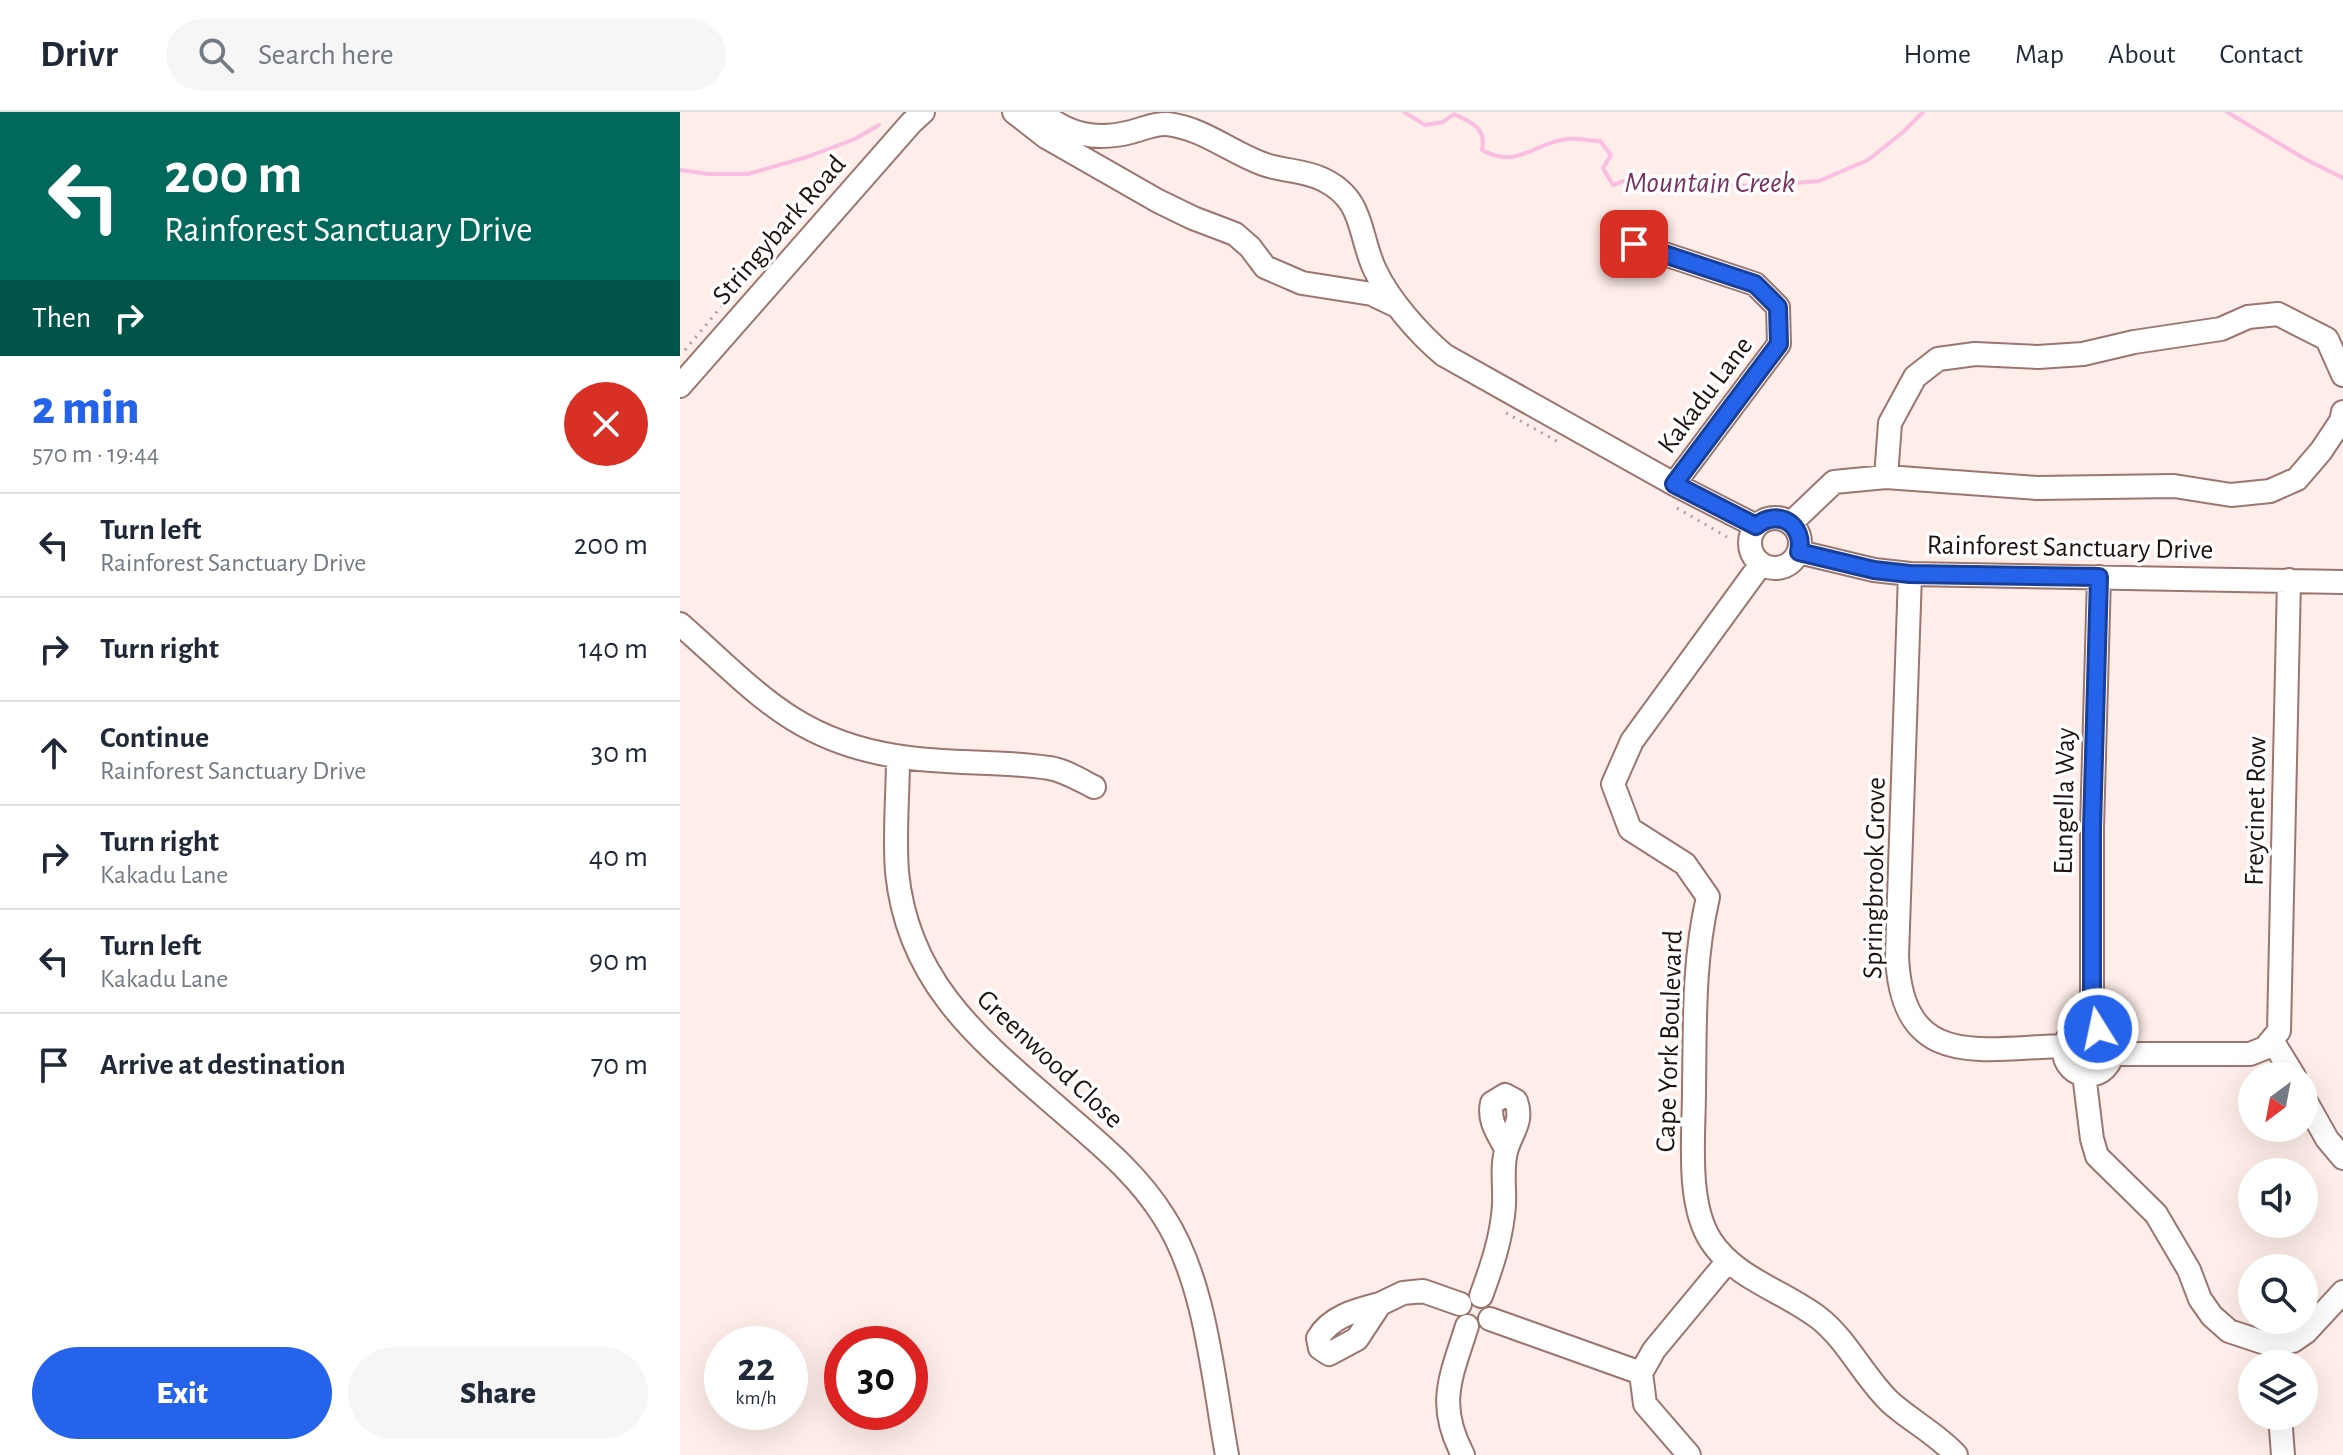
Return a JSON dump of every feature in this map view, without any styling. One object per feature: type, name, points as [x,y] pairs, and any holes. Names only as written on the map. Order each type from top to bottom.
[{"type":"street","name":"Stringybark Road","points":[[680,386],[923,112]]},
{"type":"street","points":[[1014,112],[1046,137],[1158,201],[1235,234],[1265,267],[1302,283],[1372,294],[1399,307]]},
{"type":"street","points":[[1041,112],[1069,132],[1091,137],[1114,136],[1165,124],[1180,127],[1207,136],[1266,165],[1296,170],[1322,179],[1342,192],[1353,204],[1374,269],[1423,338],[1444,355],[1674,484],[1756,526]]},
{"type":"street","name":"Kakadu Lane","points":[[1634,244],[1755,284],[1778,307],[1779,344],[1674,484]]},
{"type":"street","points":[[1886,477],[1890,423],[1915,377],[1938,359],[1975,354],[2038,357],[2083,354],[2134,342],[2221,329],[2248,317],[2278,314],[2327,339],[2343,375]]},
{"type":"street","points":[[1791,523],[1834,482],[1886,477],[2037,488],[2174,486],[2231,495],[2270,491],[2297,479],[2321,451],[2341,421],[2343,412]]},
{"type":"street","points":[[1776,517],[1791,523],[1800,537],[1799,552],[1794,560],[1783,567],[1761,564],[1750,548],[1756,526],[1776,517]]},
{"type":"street","name":"Rainforest Sanctuary Drive","points":[[1799,552],[1874,570],[1910,574],[2343,582]]},
{"type":"street","name":"Cape York Boulevard","points":[[1727,1262],[1709,1239],[1699,1215],[1694,1172],[1695,974],[1699,935],[1708,897],[1685,864],[1630,829],[1613,784],[1632,741],[1761,564]]},
{"type":"street","name":"Springbrook Grove","points":[[1910,574],[1897,956],[1898,981],[1905,1004],[1921,1031],[1935,1041],[1950,1046],[2064,1046]]},
{"type":"street","name":"Eungella Way","points":[[2092,1027],[2092,828],[2099,577]]},
{"type":"street","name":"Freycinet Row","points":[[2273,1042],[2279,1031],[2281,1016],[2289,580]]},
{"type":"street","points":[[680,624],[766,702],[799,724],[833,740],[898,757],[1052,768],[1094,787]]},
{"type":"street","name":"Greenwood Close","points":[[898,757],[897,870],[903,906],[921,960],[939,992],[960,1018],[987,1046],[1129,1170],[1166,1219],[1190,1267],[1227,1455]]},
{"type":"street","points":[[2092,1027],[2107,1037],[2111,1054],[2102,1070],[2084,1074],[2069,1064],[2064,1046],[2072,1033],[2092,1027]]},
{"type":"street","points":[[2111,1054],[2250,1054],[2273,1042],[2285,1062]]},
{"type":"street","points":[[2084,1074],[2097,1156],[2156,1214],[2175,1243],[2200,1299],[2212,1316],[2229,1331],[2270,1350]]},
{"type":"street","points":[[2318,1123],[2343,1158]]},
{"type":"street","points":[[1490,1319],[1480,1327],[1467,1326],[1459,1317],[1496,1257],[1506,1149]]},
{"type":"street","points":[[1689,1455],[1645,1404],[1641,1373],[1654,1350],[1727,1262],[1821,1320],[1891,1403],[1933,1433],[1956,1455]]},
{"type":"street","points":[[1380,1304],[1411,1290],[1489,1304],[1490,1319]]},
{"type":"street","points":[[2280,1350],[2306,1332],[2343,1292]]},
{"type":"street","points":[[1490,1319],[1641,1373]]},
{"type":"street","points":[[1463,1455],[1455,1441],[1446,1403],[1467,1326]]},
{"type":"street","points":[[2281,1430],[2283,1455]]},
{"type":"waterway","name":"Mountain Creek","points":[[1404,112],[1425,125],[1443,122],[1454,114],[1480,131],[1482,150],[1506,157],[1556,141],[1600,141],[1611,155],[1603,168],[1613,185],[1635,177],[1664,182],[1756,186],[1819,181],[1868,160],[1923,112]]},
{"type":"waterway","name":"Mountain Creek","points":[[2227,112],[2343,178]]},
{"type":"waterway","name":"Mountain Creek","points":[[680,170],[748,174],[807,157],[855,139],[879,125]]},
{"type":"route","points":[[1634,244],[1755,284],[1778,307],[1779,344],[1674,484],[1756,526],[1768,518],[1785,519],[1797,529],[1799,552],[1874,570],[1910,574],[2099,577],[2092,828],[2092,1027],[2098,1029]]}]
